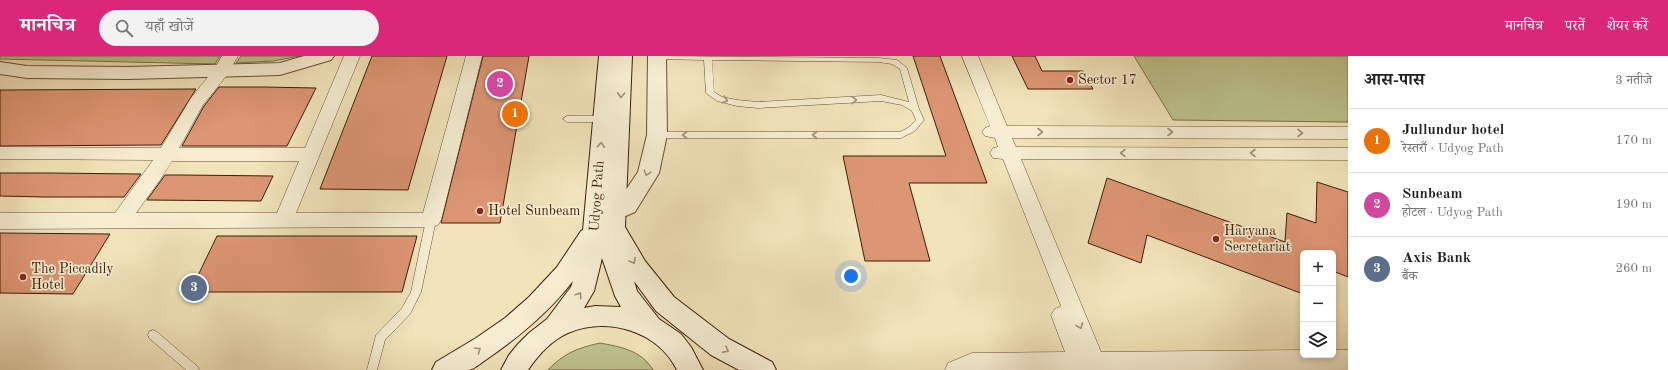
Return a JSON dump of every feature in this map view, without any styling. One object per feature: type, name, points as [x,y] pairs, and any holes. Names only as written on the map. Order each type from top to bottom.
[{"type":"main road","points":[[0,68],[35,72],[127,73],[225,63],[280,69],[325,56]]},
{"type":"main road","name":"Udyog Path","points":[[608,56],[603,119],[608,222],[612,253],[628,296],[650,326]]},
{"type":"main road","name":"Udyog Path","points":[[556,327],[582,291],[593,249],[608,222],[623,56]]},
{"type":"main road","points":[[445,370],[460,363],[510,327],[548,294],[608,222],[627,206],[645,181],[657,135],[657,56]]},
{"type":"main road","points":[[608,222],[637,268],[665,304],[720,347],[763,370]]},
{"type":"main road","points":[[510,368],[525,352],[556,327],[570,321],[591,316],[616,316],[638,321],[665,335],[693,368]]},
{"type":"street","points":[[284,220],[352,56]]},
{"type":"street","points":[[0,221],[431,220],[474,56]]},
{"type":"street","points":[[960,56],[996,132]]},
{"type":"street","points":[[970,56],[1004,153],[1087,362]]},
{"type":"street","points":[[121,220],[167,154],[197,102],[225,63]]},
{"type":"street","points":[[996,132],[1348,133]]},
{"type":"street","points":[[1139,132],[1150,153]]},
{"type":"street","points":[[0,153],[311,155]]},
{"type":"street","points":[[1004,153],[1348,154]]},
{"type":"street","points":[[956,370],[972,363],[1348,360]]},
{"type":"lane","points":[[657,56],[879,60],[894,62],[904,68],[915,109],[920,120],[912,129],[901,134],[657,135]]},
{"type":"lane","points":[[708,57],[710,93],[720,99],[738,104],[758,105],[881,98],[904,103],[915,109]]},
{"type":"lane","points":[[567,119],[603,119]]},
{"type":"lane","points":[[372,370],[380,338],[406,311],[416,292],[431,220]]},
{"type":"lane","points":[[153,335],[194,370]]},
{"type":"green space","points":[[0,56],[220,56],[215,64],[0,59]]},
{"type":"green space","points":[[241,56],[300,56],[273,61],[236,63]]},
{"type":"green space","points":[[1134,56],[1348,56],[1348,122],[1173,120]]},
{"type":"green space","points":[[600,343],[630,350],[643,358],[653,370],[548,370],[566,355],[585,347]]},
{"type":"building","points":[[372,56],[447,56],[408,190],[320,189]]},
{"type":"building","points":[[483,56],[529,56],[500,223],[441,223]]},
{"type":"building","points":[[913,56],[940,56],[987,183],[909,183],[930,261],[865,261],[843,156],[946,156]]},
{"type":"building","points":[[1012,56],[1035,56],[1042,71],[1083,71],[1093,89],[1028,89]]},
{"type":"building","points":[[219,87],[316,88],[287,146],[182,146],[204,106]]},
{"type":"building","points":[[196,89],[161,145],[0,146],[0,90]]},
{"type":"building","points":[[0,173],[141,174],[124,197],[44,197],[0,196]]},
{"type":"building","points":[[165,175],[273,176],[261,201],[147,200]]},
{"type":"building","name":"Haryana Secretariat","points":[[1107,178],[1285,242],[1287,213],[1316,223],[1317,182],[1348,192],[1348,277],[1336,272],[1336,250],[1300,250],[1300,293],[1147,235],[1141,263],[1088,243]]},
{"type":"building","points":[[0,233],[110,234],[73,294],[0,293]]},
{"type":"building","points":[[217,236],[417,236],[402,292],[190,292]]},
{"type":"place","name":"Sector 17","points":[[1070,80]]},
{"type":"place","name":"Sunbeam","points":[[500,84]]},
{"type":"place","name":"Jullundur hotel","points":[[515,114]]},
{"type":"place","name":"Hotel Sunbeam","points":[[480,211]]},
{"type":"place","name":"Haryana Secretariat","points":[[1216,239]]},
{"type":"place","name":"The Piccadily Hotel","points":[[23,277]]},
{"type":"place","name":"Axis Bank","points":[[194,288]]}]
